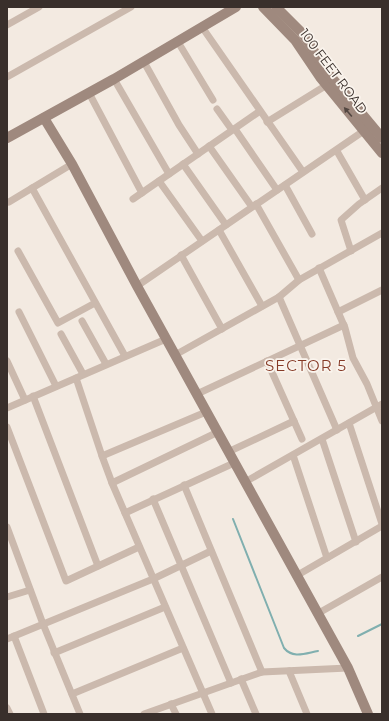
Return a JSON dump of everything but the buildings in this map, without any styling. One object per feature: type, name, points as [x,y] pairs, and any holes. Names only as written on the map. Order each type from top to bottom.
[{"type":"street","points":[[7,25],[39,7]]},
{"type":"street","points":[[7,77],[131,7]]},
{"type":"street","points":[[7,138],[144,62],[236,7]]},
{"type":"street","name":"100 FEET ROAD","points":[[263,7],[295,40],[368,128],[382,153]]},
{"type":"street","name":"100 FEET ROAD","points":[[276,7],[303,34],[330,83]]},
{"type":"street","points":[[202,27],[303,172]]},
{"type":"street","points":[[178,42],[213,100]]},
{"type":"street","points":[[144,62],[179,125],[198,154]]},
{"type":"street","points":[[114,79],[169,174]]},
{"type":"street","points":[[267,122],[330,83]]},
{"type":"street","points":[[89,93],[142,192]]},
{"type":"street","points":[[217,109],[276,190]]},
{"type":"street","points":[[133,199],[260,111]]},
{"type":"street","points":[[44,118],[72,164],[166,339],[348,668],[368,714]]},
{"type":"street","points":[[137,286],[368,128]]},
{"type":"street","name":"100 FEET ROAD","points":[[368,128],[382,138]]},
{"type":"street","points":[[209,146],[254,206],[299,280]]},
{"type":"street","points":[[338,154],[365,200]]},
{"type":"street","points":[[10,202],[72,164]]},
{"type":"street","points":[[183,164],[226,225]]},
{"type":"street","points":[[159,181],[202,241]]},
{"type":"street","points":[[285,185],[312,234]]},
{"type":"street","points":[[32,188],[125,356]]},
{"type":"street","points":[[351,251],[341,220],[382,188]]},
{"type":"street","points":[[219,230],[262,306]]},
{"type":"street","points":[[175,355],[279,297],[299,280],[318,268],[382,233]]},
{"type":"street","points":[[18,251],[58,323],[95,303]]},
{"type":"street","points":[[181,255],[222,329]]},
{"type":"street","points":[[318,268],[344,325],[353,358],[379,406],[382,421]]},
{"type":"street","points":[[338,312],[382,290]]},
{"type":"street","points":[[279,297],[337,430]]},
{"type":"street","points":[[19,312],[56,386]]},
{"type":"street","points":[[82,321],[106,364]]},
{"type":"street","points":[[197,394],[344,325]]},
{"type":"street","points":[[61,334],[83,374]]},
{"type":"street","points":[[7,408],[166,339]]},
{"type":"street","points":[[268,361],[302,439]]},
{"type":"street","points":[[7,363],[25,400]]},
{"type":"street","points":[[76,378],[112,483],[212,714]]},
{"type":"street","points":[[33,396],[98,566]]},
{"type":"street","points":[[245,482],[379,406]]},
{"type":"street","points":[[102,456],[206,412]]},
{"type":"street","points":[[228,452],[294,421]]},
{"type":"street","points":[[296,576],[356,542],[382,525],[349,423]]},
{"type":"street","points":[[7,427],[66,581],[140,547]]},
{"type":"street","points":[[112,483],[218,432]]},
{"type":"street","points":[[322,439],[356,542]]},
{"type":"street","points":[[293,455],[327,558]]},
{"type":"street","points":[[125,513],[234,463]]},
{"type":"street","points":[[184,485],[262,672]]},
{"type":"street","points":[[153,499],[231,683]]},
{"type":"street","points":[[7,527],[54,653],[80,714]]},
{"type":"street","points":[[44,714],[11,637],[153,579],[211,551]]},
{"type":"street","points":[[318,614],[382,577]]},
{"type":"street","points":[[7,597],[30,590]]},
{"type":"street","points":[[54,653],[165,607]]},
{"type":"street","points":[[72,694],[183,648]]},
{"type":"street","points":[[144,714],[262,672],[348,668]]},
{"type":"street","points":[[289,671],[307,714]]},
{"type":"street","points":[[241,679],[256,714]]},
{"type":"street","points":[[171,704],[176,714]]},
{"type":"street","points":[[7,708],[10,714]]},
{"type":"waterway","points":[[233,519],[284,648],[291,653],[296,654],[318,651]]},
{"type":"waterway","points":[[358,636],[382,624]]},
{"type":"district","name":"SECTOR 5","points":[[306,365]]}]
